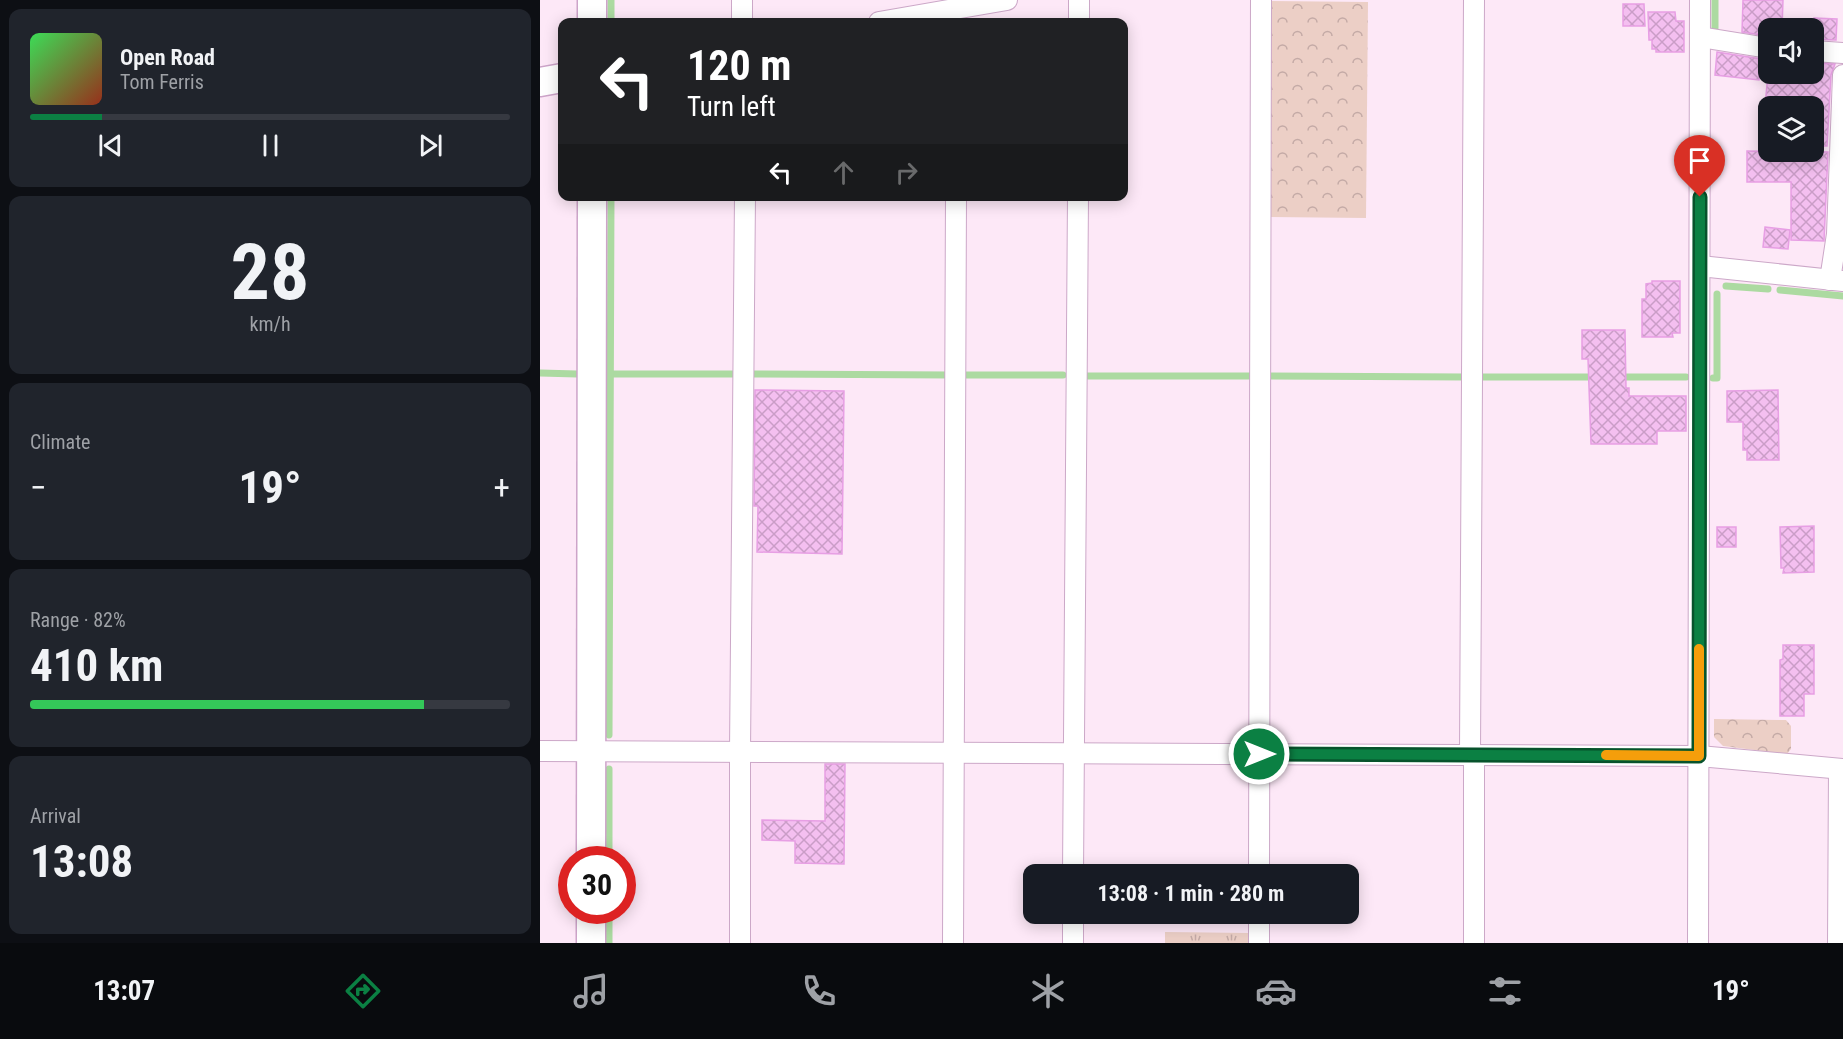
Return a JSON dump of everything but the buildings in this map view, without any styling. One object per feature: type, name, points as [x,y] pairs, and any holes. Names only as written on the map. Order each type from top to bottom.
[{"type":"street","points":[[592,0],[592,18]]},
{"type":"street","points":[[742,0],[742,18]]},
{"type":"street","points":[[905,18],[1007,0]]},
{"type":"street","points":[[1079,0],[1079,18]]},
{"type":"street","points":[[1259,864],[1261,0]]},
{"type":"street","points":[[1474,0],[1472,755],[1474,943]]},
{"type":"street","points":[[1698,943],[1700,0]]},
{"type":"street","points":[[1700,36],[1758,46]]},
{"type":"street","points":[[1824,52],[1843,53]]},
{"type":"street","points":[[1700,266],[1837,280],[1843,75]]},
{"type":"street","points":[[540,82],[558,79]]},
{"type":"street","points":[[591,846],[592,201]]},
{"type":"street","points":[[740,943],[745,201]]},
{"type":"street","points":[[953,943],[956,201]]},
{"type":"street","points":[[1073,864],[1078,201]]},
{"type":"street","points":[[540,751],[1699,756],[1841,769],[1838,943]]},
{"type":"street","points":[[591,924],[591,943]]},
{"type":"street","points":[[1072,943],[1073,924]]},
{"type":"street","points":[[1259,924],[1259,943]]},
{"type":"green space","points":[[1270,1],[1368,2],[1366,218],[1267,217]]},
{"type":"green space","points":[[1714,719],[1786,720],[1791,726],[1791,749],[1787,754],[1723,746],[1714,737]]},
{"type":"green space","points":[[1165,932],[1253,933],[1253,943],[1165,943]]},
{"type":"waterway","points":[[611,0],[611,18]]},
{"type":"waterway","points":[[1715,0],[1715,28]]},
{"type":"waterway","points":[[609,735],[611,201]]},
{"type":"waterway","points":[[1726,286],[1768,289]]},
{"type":"waterway","points":[[1780,290],[1843,296]]},
{"type":"waterway","points":[[1713,378],[1717,378],[1717,294]]},
{"type":"waterway","points":[[540,373],[577,374]]},
{"type":"waterway","points":[[610,374],[738,374]]},
{"type":"waterway","points":[[748,374],[951,375]]},
{"type":"waterway","points":[[962,375],[1063,375]]},
{"type":"waterway","points":[[1084,376],[1254,376]]},
{"type":"waterway","points":[[1265,376],[1466,377]]},
{"type":"waterway","points":[[1479,377],[1596,377]]},
{"type":"waterway","points":[[1616,377],[1686,377]]},
{"type":"waterway","points":[[609,769],[609,846]]},
{"type":"waterway","points":[[609,924],[609,943]]},
{"type":"slow traffic","points":[[1606,755],[1699,756],[1699,649]]},
{"type":"route","points":[[1259,754],[1699,756],[1700,197]]}]
